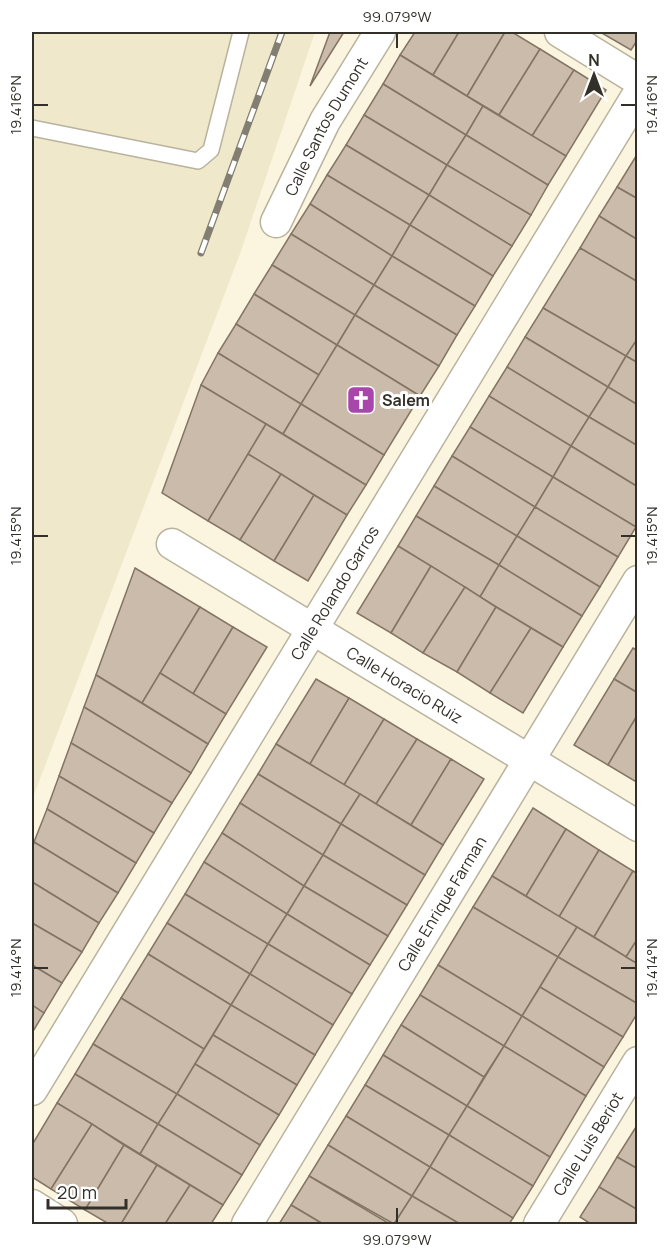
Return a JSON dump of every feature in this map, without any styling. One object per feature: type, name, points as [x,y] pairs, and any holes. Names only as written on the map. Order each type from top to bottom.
[{"type":"street","name":"Calle Santos Dumont","points":[[276,222],[325,121],[380,32]]},
{"type":"street","points":[[560,32],[638,80]]},
{"type":"street","name":"Calle Rolando Garros","points":[[32,1090],[314,630],[638,94]]},
{"type":"street","name":"Calle Horacio Ruiz","points":[[172,544],[638,826]]},
{"type":"street","name":"Calle Enrique Farman","points":[[247,1224],[638,581]]},
{"type":"street","name":"Calle Luis Beriot","points":[[539,1224],[638,1062]]},
{"type":"street","points":[[32,1205],[62,1224]]},
{"type":"lane","points":[[32,128],[198,161],[211,150],[242,32]]},
{"type":"shaded area","points":[[32,32],[315,32],[241,251],[32,800]]},
{"type":"building","points":[[330,32],[344,32],[310,86]]},
{"type":"building","points":[[415,32],[459,32],[433,75],[400,55]]},
{"type":"building","points":[[459,32],[505,32],[467,96],[433,75]]},
{"type":"building","points":[[505,32],[512,32],[540,49],[499,115],[467,96]]},
{"type":"building","points":[[600,32],[638,32],[638,39],[631,50]]},
{"type":"building","points":[[540,49],[574,70],[532,136],[499,115]]},
{"type":"building","points":[[400,55],[483,106],[466,135],[383,84]]},
{"type":"building","points":[[574,70],[606,90],[566,156],[532,136]]},
{"type":"building","points":[[383,84],[466,135],[447,165],[364,115]]},
{"type":"building","points":[[483,106],[566,156],[548,185],[466,135]]},
{"type":"building","points":[[364,115],[447,165],[429,195],[346,145]]},
{"type":"building","points":[[466,135],[548,185],[531,215],[447,165]]},
{"type":"building","points":[[346,145],[429,195],[410,225],[327,175]]},
{"type":"building","points":[[638,153],[638,199],[617,187]]},
{"type":"building","points":[[447,165],[531,215],[512,246],[429,195]]},
{"type":"building","points":[[327,175],[410,225],[392,256],[310,204]]},
{"type":"building","points":[[617,187],[638,199],[638,240],[599,216]]},
{"type":"building","points":[[429,195],[512,246],[493,276],[410,225]]},
{"type":"building","points":[[310,204],[392,256],[374,285],[291,234]]},
{"type":"building","points":[[599,216],[638,240],[638,282],[580,248]]},
{"type":"building","points":[[410,225],[493,276],[475,306],[392,256]]},
{"type":"building","points":[[291,234],[374,285],[355,315],[272,265]]},
{"type":"building","points":[[580,248],[638,282],[638,338],[626,356],[543,308]]},
{"type":"building","points":[[392,256],[475,306],[457,335],[374,285]]},
{"type":"building","points":[[272,265],[355,315],[337,345],[254,294]]},
{"type":"building","points":[[374,285],[457,335],[439,366],[355,315]]},
{"type":"building","points":[[254,294],[337,345],[319,375],[236,324]]},
{"type":"building","points":[[543,308],[626,356],[608,387],[525,337]]},
{"type":"building","points":[[355,315],[439,366],[420,396],[337,345]]},
{"type":"building","points":[[236,324],[319,375],[301,404],[218,353]]},
{"type":"building","points":[[525,337],[608,387],[589,417],[507,367]]},
{"type":"building","points":[[638,338],[638,363],[626,356]]},
{"type":"building","name":"Salem","points":[[337,345],[420,396],[384,455],[301,404]]},
{"type":"building","points":[[218,353],[301,404],[283,434],[201,385]]},
{"type":"building","points":[[626,356],[638,363],[638,405],[608,387]]},
{"type":"building","points":[[507,367],[589,417],[571,446],[489,396]]},
{"type":"building","points":[[201,385],[266,424],[208,521],[162,493]]},
{"type":"building","points":[[608,387],[638,405],[638,446],[589,417]]},
{"type":"building","points":[[489,396],[571,446],[553,477],[470,427]]},
{"type":"building","points":[[301,404],[384,455],[366,485],[283,434]]},
{"type":"building","points":[[589,417],[638,446],[638,487],[571,446]]},
{"type":"building","points":[[266,424],[366,485],[347,515],[248,454]]},
{"type":"building","points":[[470,427],[553,477],[535,507],[452,456]]},
{"type":"building","points":[[571,446],[638,487],[636,527],[553,477]]},
{"type":"building","points":[[248,454],[281,474],[240,540],[208,521]]},
{"type":"building","points":[[452,456],[535,507],[517,536],[434,486]]},
{"type":"building","points":[[281,474],[314,495],[274,561],[240,540]]},
{"type":"building","points":[[553,477],[636,527],[618,557],[535,507]]},
{"type":"building","points":[[434,486],[517,536],[499,565],[416,516]]},
{"type":"building","points":[[314,495],[347,515],[308,581],[274,561]]},
{"type":"building","points":[[535,507],[618,557],[600,587],[517,536]]},
{"type":"building","points":[[416,516],[499,565],[480,597],[398,546]]},
{"type":"building","points":[[517,536],[600,587],[582,616],[499,565]]},
{"type":"building","points":[[398,546],[431,566],[391,633],[357,613]]},
{"type":"building","points":[[499,565],[582,616],[563,647],[480,597]]},
{"type":"building","points":[[431,566],[465,587],[423,653],[391,633]]},
{"type":"building","points":[[135,568],[200,607],[142,703],[96,675]]},
{"type":"building","points":[[465,587],[496,607],[457,672],[423,653]]},
{"type":"building","points":[[200,607],[233,627],[193,694],[160,673]]},
{"type":"building","points":[[496,607],[531,628],[490,693],[457,672]]},
{"type":"building","points":[[233,627],[267,647],[226,714],[193,694]]},
{"type":"building","points":[[531,628],[563,647],[523,713],[490,693]]},
{"type":"building","points":[[633,648],[638,651],[638,693],[614,679]]},
{"type":"building","points":[[160,673],[226,714],[208,744],[142,703]]},
{"type":"building","points":[[96,675],[208,744],[191,773],[84,707]]},
{"type":"building","points":[[316,679],[349,698],[310,764],[276,744]]},
{"type":"building","points":[[614,679],[638,693],[638,714],[608,765],[574,745]]},
{"type":"building","points":[[349,698],[384,719],[344,785],[310,764]]},
{"type":"building","points":[[84,707],[191,773],[172,803],[71,743]]},
{"type":"building","points":[[638,714],[638,783],[608,765]]},
{"type":"building","points":[[384,719],[417,739],[376,804],[344,785]]},
{"type":"building","points":[[417,739],[451,759],[411,825],[376,804]]},
{"type":"building","points":[[71,743],[172,803],[154,833],[59,776]]},
{"type":"building","points":[[276,744],[360,794],[341,824],[258,774]]},
{"type":"building","points":[[451,759],[484,779],[443,845],[411,825]]},
{"type":"building","points":[[258,774],[341,824],[323,855],[240,803]]},
{"type":"building","points":[[59,776],[154,833],[136,863],[47,809]]},
{"type":"building","points":[[360,794],[443,845],[425,875],[341,824]]},
{"type":"building","points":[[240,803],[323,855],[304,886],[222,833]]},
{"type":"building","points":[[533,808],[566,829],[526,896],[492,876]]},
{"type":"building","points":[[47,809],[136,863],[118,893],[34,842]]},
{"type":"building","points":[[341,824],[425,875],[407,905],[323,855]]},
{"type":"building","points":[[566,829],[599,850],[559,917],[526,896]]},
{"type":"building","points":[[222,833],[304,886],[287,914],[204,862]]},
{"type":"building","points":[[34,842],[118,893],[99,923],[32,882]]},
{"type":"building","points":[[599,850],[633,871],[594,937],[559,917]]},
{"type":"building","points":[[323,855],[407,905],[388,936],[304,886]]},
{"type":"building","points":[[204,862],[287,914],[268,944],[185,894]]},
{"type":"building","points":[[633,871],[638,874],[638,938],[626,957],[594,937]]},
{"type":"building","points":[[492,876],[577,927],[558,957],[473,907]]},
{"type":"building","points":[[32,882],[99,923],[82,952],[32,923]]},
{"type":"building","points":[[304,886],[388,936],[370,965],[287,914]]},
{"type":"building","points":[[185,894],[268,944],[250,974],[167,923]]},
{"type":"building","points":[[473,907],[558,957],[522,1016],[438,965]]},
{"type":"building","points":[[287,914],[370,965],[352,994],[268,944]]},
{"type":"building","points":[[32,923],[82,952],[62,983],[32,965]]},
{"type":"building","points":[[167,923],[250,974],[231,1005],[148,954]]},
{"type":"building","points":[[577,927],[638,964],[638,1004],[558,957]]},
{"type":"building","points":[[638,938],[638,964],[626,957]]},
{"type":"building","points":[[268,944],[352,994],[333,1025],[250,974]]},
{"type":"building","points":[[148,954],[231,1005],[204,1049],[121,998]]},
{"type":"building","points":[[558,957],[638,1004],[638,1012],[623,1037],[540,987]]},
{"type":"building","points":[[32,965],[62,983],[44,1013],[32,1005]]},
{"type":"building","points":[[438,965],[522,1016],[504,1046],[420,995]]},
{"type":"building","points":[[250,974],[333,1025],[315,1055],[231,1005]]},
{"type":"building","points":[[540,987],[623,1037],[604,1067],[522,1016]]},
{"type":"building","points":[[420,995],[504,1046],[484,1077],[401,1025]]},
{"type":"building","points":[[121,998],[204,1049],[177,1094],[93,1044]]},
{"type":"building","points":[[32,1005],[44,1013],[32,1033]]},
{"type":"building","points":[[231,1005],[315,1055],[297,1085],[213,1035]]},
{"type":"building","points":[[522,1016],[604,1067],[586,1096],[504,1046]]},
{"type":"building","points":[[401,1025],[484,1077],[467,1106],[383,1055]]},
{"type":"building","points":[[213,1035],[297,1085],[279,1115],[195,1064]]},
{"type":"building","points":[[93,1044],[177,1094],[158,1124],[75,1074]]},
{"type":"building","points":[[504,1046],[586,1096],[550,1157],[467,1106]]},
{"type":"building","points":[[383,1055],[467,1106],[449,1135],[365,1085]]},
{"type":"building","points":[[195,1064],[279,1115],[260,1145],[177,1094]]},
{"type":"building","points":[[75,1074],[158,1124],[140,1154],[57,1103]]},
{"type":"building","points":[[365,1085],[449,1135],[430,1167],[346,1116]]},
{"type":"building","points":[[177,1094],[260,1145],[242,1175],[158,1124]]},
{"type":"building","points":[[57,1103],[92,1124],[51,1189],[32,1177],[32,1145]]},
{"type":"building","points":[[467,1106],[550,1157],[533,1186],[449,1135]]},
{"type":"building","points":[[346,1116],[430,1167],[412,1196],[328,1145]]},
{"type":"building","points":[[92,1124],[124,1145],[85,1210],[51,1189]]},
{"type":"building","points":[[158,1124],[242,1175],[223,1205],[140,1154]]},
{"type":"building","points":[[636,1127],[638,1128],[638,1169],[617,1157]]},
{"type":"building","points":[[449,1135],[533,1186],[513,1218],[430,1167]]},
{"type":"building","points":[[124,1145],[157,1165],[121,1224],[109,1224],[85,1210]]},
{"type":"building","points":[[328,1145],[412,1196],[394,1224],[309,1176]]},
{"type":"building","points":[[617,1157],[638,1169],[638,1210],[599,1187]]},
{"type":"building","points":[[157,1165],[190,1185],[165,1224],[121,1224]]},
{"type":"building","points":[[430,1167],[513,1218],[509,1224],[460,1224],[412,1196]]},
{"type":"building","points":[[309,1176],[390,1224],[323,1224],[291,1205]]},
{"type":"building","points":[[190,1185],[223,1205],[211,1224],[165,1224]]},
{"type":"building","points":[[599,1187],[638,1210],[638,1224],[591,1224],[580,1217]]},
{"type":"building","points":[[412,1196],[460,1224],[394,1224]]},
{"type":"building","points":[[291,1205],[323,1224],[279,1224]]},
{"type":"railway","points":[[201,253],[282,32]]},
{"type":"place","name":"Salem","points":[[361,400]]}]
